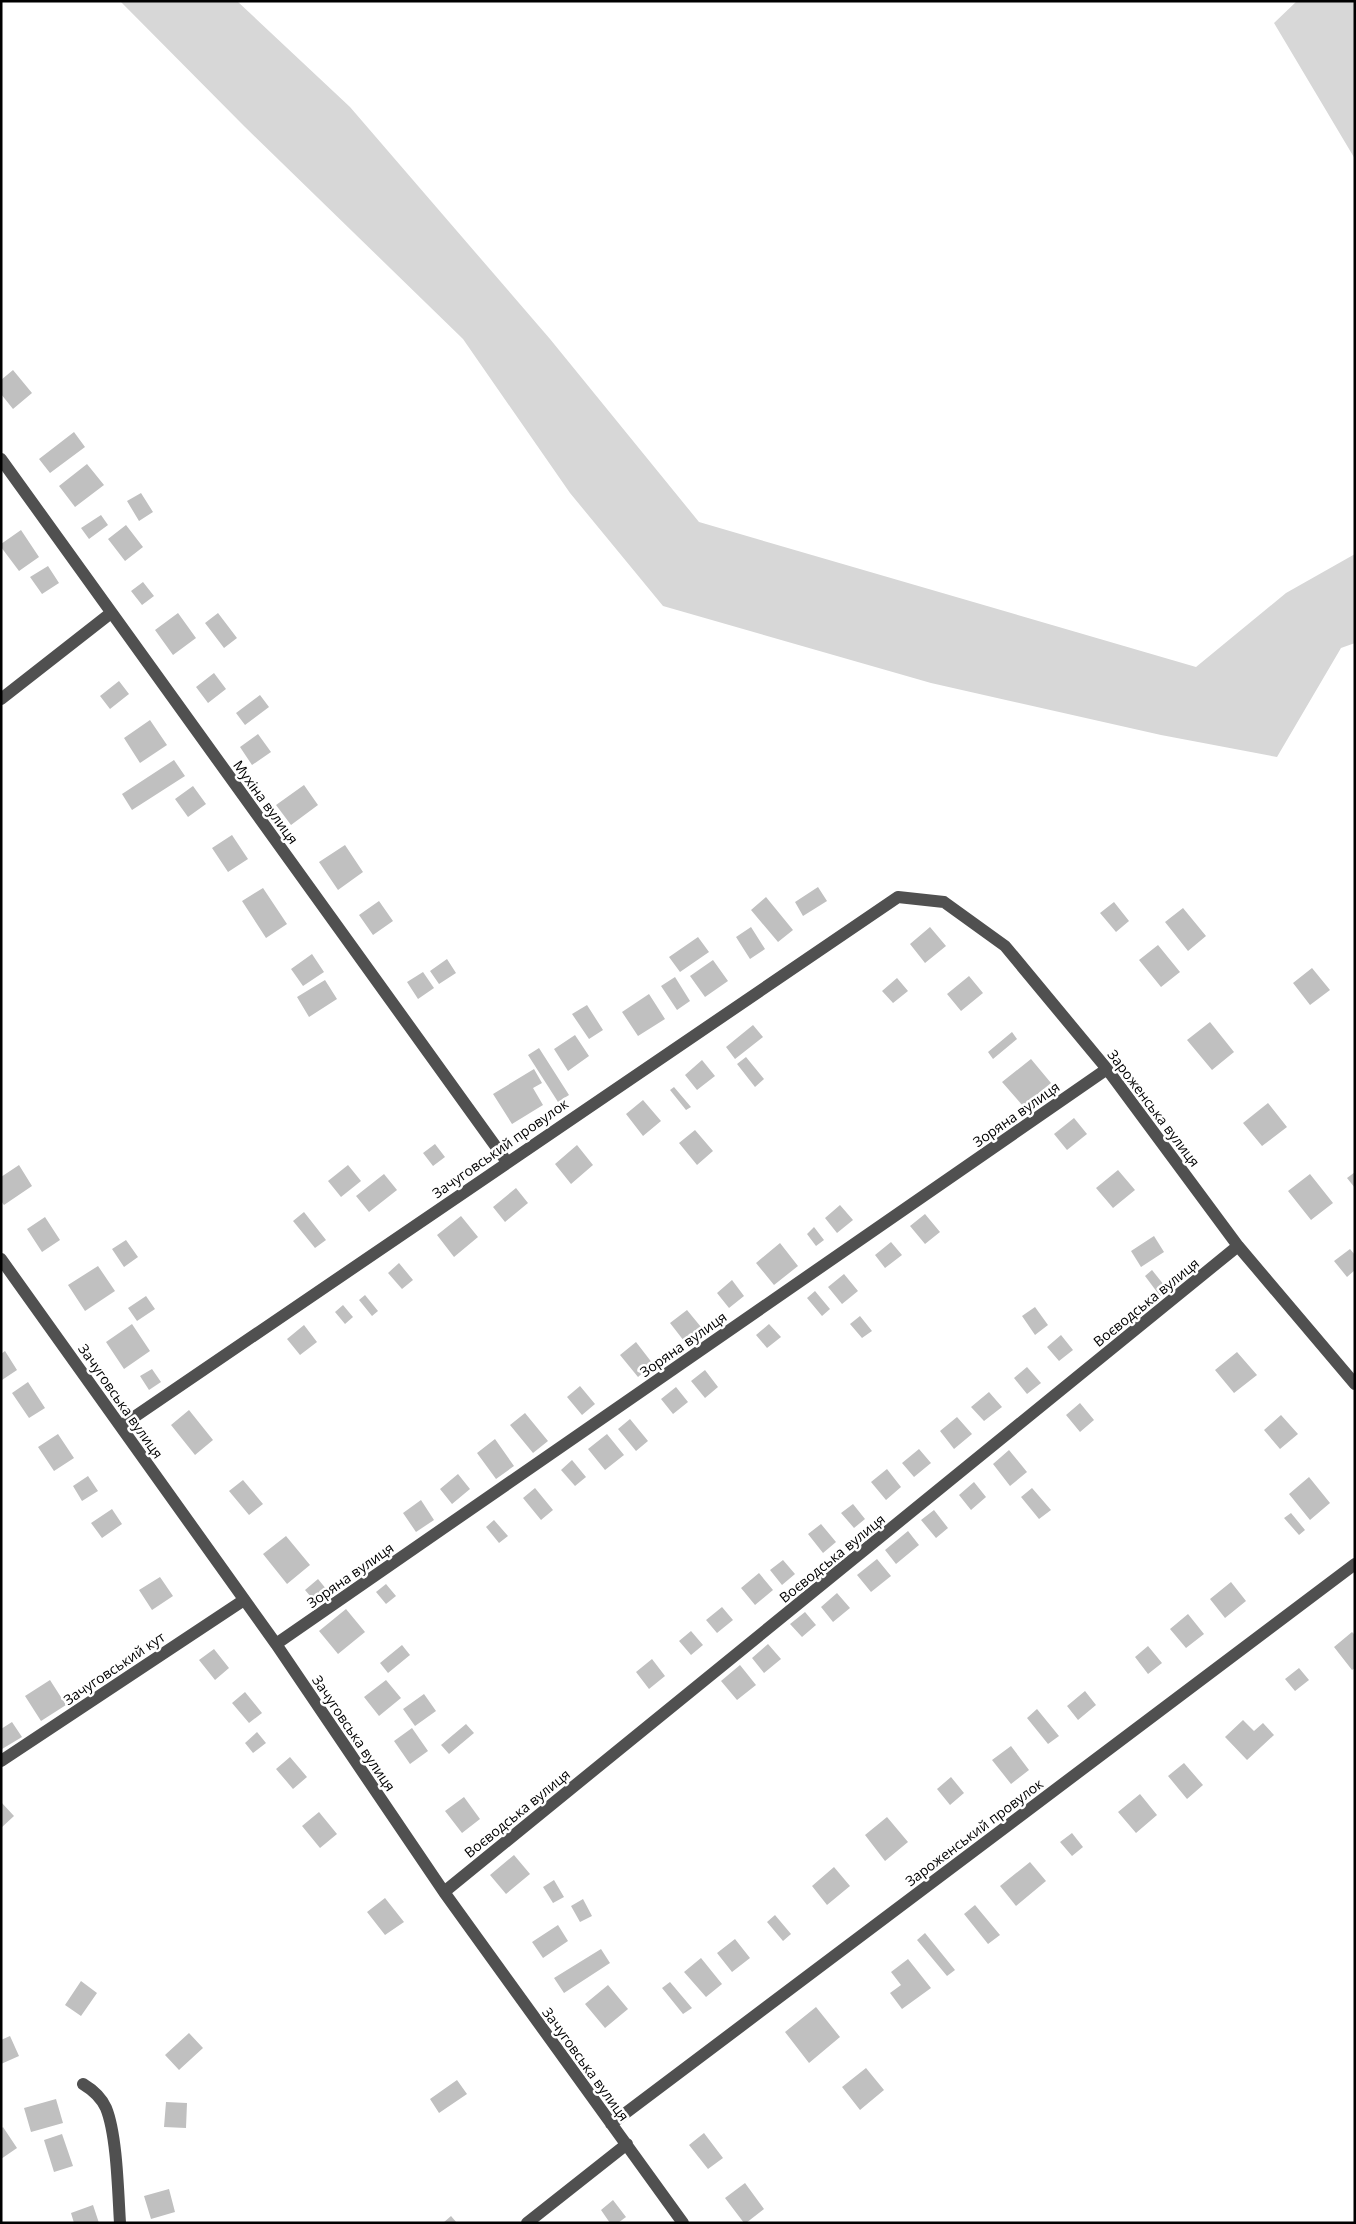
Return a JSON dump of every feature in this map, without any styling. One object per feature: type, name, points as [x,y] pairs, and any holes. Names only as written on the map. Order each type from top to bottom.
[{"type":"street","name":"Мухіна вулиця","points":[[1,459],[507,1162]]},
{"type":"street","points":[[1,699],[111,614]]},
{"type":"street","name":"Зачуговський провулок","points":[[121,1426],[898,897]]},
{"type":"street","name":"Зароженська вулиця","points":[[898,897],[944,902],[1005,946],[1107,1069],[1238,1246],[1355,1384]]},
{"type":"street","name":"Зоряна вулиця","points":[[276,1644],[1107,1069]]},
{"type":"street","name":"Воєводська вулиця","points":[[444,1892],[1238,1246]]},
{"type":"street","name":"Зачуговська вулиця","points":[[1,1259],[276,1644],[444,1892],[683,2223]]},
{"type":"street","name":"Зароженський провулок","points":[[611,2124],[1355,1564]]},
{"type":"street","name":"Зачуговський кут","points":[[1,1760],[244,1600]]},
{"type":"street","points":[[83,2084],[95,2092],[106,2108],[112,2134],[120,2223]]},
{"type":"street","points":[[527,2223],[627,2144]]},
{"type":"shaded area","points":[[120,1],[237,1],[350,107],[550,339],[699,522],[1196,667],[1286,593],[1355,554],[1355,643],[1341,648],[1277,757],[1161,735],[931,683],[663,606],[570,493],[463,339],[244,126]]},
{"type":"shaded area","points":[[1297,1],[1355,1],[1355,159],[1274,23]]},
{"type":"building","points":[[13,370],[32,393],[13,409],[1,394],[1,380]]},
{"type":"building","points":[[74,432],[85,447],[50,473],[39,459]]},
{"type":"building","points":[[87,464],[104,485],[75,507],[59,486]]},
{"type":"building","points":[[141,493],[153,512],[139,521],[127,501]]},
{"type":"building","points":[[101,515],[108,525],[89,539],[81,528]]},
{"type":"building","points":[[126,525],[143,547],[125,561],[108,539]]},
{"type":"building","points":[[21,530],[39,557],[19,571],[1,547],[1,544]]},
{"type":"building","points":[[48,566],[59,583],[42,594],[30,577]]},
{"type":"building","points":[[143,582],[154,596],[142,605],[131,591]]},
{"type":"building","points":[[178,613],[196,638],[173,655],[155,630]]},
{"type":"building","points":[[218,613],[237,638],[224,648],[205,623]]},
{"type":"building","points":[[214,673],[226,689],[208,703],[196,687]]},
{"type":"building","points":[[119,681],[129,694],[110,709],[100,696]]},
{"type":"building","points":[[260,695],[269,707],[245,725],[236,713]]},
{"type":"building","points":[[150,720],[167,745],[140,763],[124,738]]},
{"type":"building","points":[[258,734],[271,752],[252,765],[240,747]]},
{"type":"building","points":[[174,760],[185,776],[132,810],[122,794]]},
{"type":"building","points":[[304,785],[318,805],[291,825],[276,805]]},
{"type":"building","points":[[193,786],[206,804],[188,817],[175,799]]},
{"type":"building","points":[[232,835],[248,859],[228,872],[212,848]]},
{"type":"building","points":[[345,845],[363,872],[338,890],[319,862]]},
{"type":"building","points":[[818,887],[827,901],[803,916],[795,902]]},
{"type":"building","points":[[263,888],[287,924],[266,938],[242,901]]},
{"type":"building","points":[[766,897],[793,930],[778,942],[751,910]]},
{"type":"building","points":[[379,901],[393,921],[373,935],[359,915]]},
{"type":"building","points":[[1114,902],[1129,921],[1116,932],[1100,913]]},
{"type":"building","points":[[1183,908],[1206,936],[1188,951],[1165,922]]},
{"type":"building","points":[[751,927],[765,949],[750,959],[736,937]]},
{"type":"building","points":[[930,927],[946,946],[925,963],[910,944]]},
{"type":"building","points":[[698,937],[709,952],[680,972],[669,957]]},
{"type":"building","points":[[1158,945],[1180,972],[1161,987],[1139,960]]},
{"type":"building","points":[[312,954],[324,972],[303,986],[291,969]]},
{"type":"building","points":[[447,959],[456,973],[439,984],[430,971]]},
{"type":"building","points":[[713,960],[728,981],[705,997],[690,976]]},
{"type":"building","points":[[1312,968],[1330,990],[1310,1005],[1293,983]]},
{"type":"building","points":[[423,972],[434,988],[418,999],[407,982]]},
{"type":"building","points":[[969,976],[983,993],[961,1011],[947,994]]},
{"type":"building","points":[[675,977],[690,1001],[677,1010],[661,986]]},
{"type":"building","points":[[897,978],[908,991],[893,1003],[882,991]]},
{"type":"building","points":[[325,980],[337,999],[309,1017],[297,997]]},
{"type":"building","points":[[649,994],[665,1019],[638,1036],[622,1012]]},
{"type":"building","points":[[587,1005],[603,1030],[589,1039],[572,1014]]},
{"type":"building","points":[[1210,1022],[1234,1052],[1212,1070],[1187,1040]]},
{"type":"building","points":[[753,1025],[763,1037],[735,1059],[726,1047]]},
{"type":"building","points":[[1012,1032],[1017,1039],[993,1059],[988,1052]]},
{"type":"building","points":[[575,1035],[589,1056],[568,1071],[554,1049]]},
{"type":"building","points":[[539,1048],[569,1095],[558,1102],[528,1055]]},
{"type":"building","points":[[746,1057],[764,1079],[755,1087],[737,1064]]},
{"type":"building","points":[[1031,1059],[1051,1083],[1023,1106],[1002,1082]]},
{"type":"building","points":[[702,1060],[715,1076],[697,1090],[685,1075]]},
{"type":"building","points":[[534,1069],[542,1083],[533,1088],[543,1105],[512,1124],[493,1094]]},
{"type":"building","points":[[674,1087],[691,1107],[686,1110],[670,1090]]},
{"type":"building","points":[[643,1100],[661,1121],[643,1136],[626,1114]]},
{"type":"building","points":[[1268,1103],[1287,1127],[1262,1146],[1243,1123]]},
{"type":"building","points":[[1074,1118],[1087,1134],[1067,1150],[1054,1134]]},
{"type":"building","points":[[695,1130],[713,1151],[697,1165],[679,1143]]},
{"type":"building","points":[[435,1144],[445,1157],[433,1166],[423,1153]]},
{"type":"building","points":[[577,1145],[593,1165],[571,1184],[555,1164]]},
{"type":"building","points":[[19,1165],[32,1186],[4,1205],[1,1201],[1,1177]]},
{"type":"building","points":[[348,1165],[361,1181],[341,1197],[328,1181]]},
{"type":"building","points":[[1118,1170],[1135,1190],[1113,1208],[1096,1188]]},
{"type":"building","points":[[1355,1172],[1355,1188],[1347,1178]]},
{"type":"building","points":[[384,1174],[397,1190],[369,1212],[356,1196]]},
{"type":"building","points":[[1310,1174],[1333,1203],[1311,1220],[1288,1191]]},
{"type":"building","points":[[516,1188],[528,1203],[505,1222],[493,1207]]},
{"type":"building","points":[[840,1205],[853,1220],[837,1233],[825,1218]]},
{"type":"building","points":[[304,1212],[326,1240],[315,1248],[293,1221]]},
{"type":"building","points":[[925,1214],[940,1232],[925,1244],[910,1226]]},
{"type":"building","points":[[461,1216],[478,1237],[454,1257],[437,1235]]},
{"type":"building","points":[[45,1217],[60,1240],[42,1252],[27,1229]]},
{"type":"building","points":[[814,1227],[824,1240],[816,1246],[807,1234]]},
{"type":"building","points":[[1154,1236],[1164,1252],[1141,1267],[1131,1251]]},
{"type":"building","points":[[126,1240],[138,1257],[124,1267],[112,1249]]},
{"type":"building","points":[[891,1242],[902,1255],[885,1268],[875,1255]]},
{"type":"building","points":[[780,1243],[798,1266],[774,1285],[756,1263]]},
{"type":"building","points":[[1350,1249],[1355,1255],[1355,1270],[1347,1277],[1334,1261]]},
{"type":"building","points":[[399,1263],[413,1280],[402,1289],[388,1273]]},
{"type":"building","points":[[98,1266],[115,1291],[85,1311],[68,1285]]},
{"type":"building","points":[[1152,1270],[1168,1290],[1160,1296],[1145,1276]]},
{"type":"building","points":[[844,1274],[858,1291],[842,1304],[828,1287]]},
{"type":"building","points":[[732,1280],[744,1296],[729,1308],[717,1293]]},
{"type":"building","points":[[815,1291],[830,1309],[822,1316],[807,1298]]},
{"type":"building","points":[[365,1295],[378,1311],[372,1316],[359,1300]]},
{"type":"building","points":[[146,1296],[155,1309],[137,1321],[128,1308]]},
{"type":"building","points":[[343,1305],[353,1317],[345,1324],[335,1312]]},
{"type":"building","points":[[1035,1307],[1048,1325],[1035,1335],[1022,1316]]},
{"type":"building","points":[[687,1310],[701,1327],[684,1341],[670,1323]]},
{"type":"building","points":[[860,1316],[872,1331],[862,1338],[850,1324]]},
{"type":"building","points":[[132,1324],[150,1351],[124,1369],[106,1342]]},
{"type":"building","points":[[769,1324],[781,1337],[767,1348],[756,1335]]},
{"type":"building","points":[[304,1325],[317,1342],[300,1355],[287,1339]]},
{"type":"building","points":[[1061,1335],[1073,1350],[1059,1361],[1047,1347]]},
{"type":"building","points":[[636,1342],[653,1364],[638,1377],[620,1355]]},
{"type":"building","points":[[5,1351],[17,1370],[2,1380],[1,1354]]},
{"type":"building","points":[[1237,1352],[1257,1375],[1234,1393],[1215,1370]]},
{"type":"building","points":[[1027,1367],[1041,1383],[1027,1394],[1014,1378]]},
{"type":"building","points":[[152,1369],[161,1382],[149,1390],[140,1376]]},
{"type":"building","points":[[705,1370],[718,1387],[705,1398],[691,1381]]},
{"type":"building","points":[[28,1382],[45,1408],[29,1418],[12,1393]]},
{"type":"building","points":[[580,1386],[595,1404],[582,1415],[567,1397]]},
{"type":"building","points":[[676,1387],[688,1402],[673,1414],[661,1399]]},
{"type":"building","points":[[989,1392],[1002,1407],[984,1421],[971,1407]]},
{"type":"building","points":[[1080,1403],[1094,1420],[1080,1432],[1066,1415]]},
{"type":"building","points":[[189,1410],[213,1440],[195,1455],[171,1425]]},
{"type":"building","points":[[525,1413],[548,1441],[533,1453],[510,1425]]},
{"type":"building","points":[[1281,1415],[1298,1434],[1280,1449],[1264,1430]]},
{"type":"building","points":[[957,1417],[972,1434],[954,1449],[940,1431]]},
{"type":"building","points":[[630,1419],[648,1441],[636,1451],[618,1429]]},
{"type":"building","points":[[58,1434],[74,1458],[54,1471],[38,1447]]},
{"type":"building","points":[[607,1434],[624,1455],[605,1470],[588,1449]]},
{"type":"building","points":[[495,1439],[514,1466],[496,1479],[477,1453]]},
{"type":"building","points":[[919,1449],[931,1463],[914,1477],[902,1463]]},
{"type":"building","points":[[1009,1450],[1027,1472],[1010,1486],[993,1464]]},
{"type":"building","points":[[572,1460],[586,1477],[575,1486],[561,1470]]},
{"type":"building","points":[[887,1469],[901,1487],[886,1500],[871,1482]]},
{"type":"building","points":[[458,1474],[470,1489],[452,1504],[440,1489]]},
{"type":"building","points":[[88,1476],[98,1491],[82,1501],[73,1486]]},
{"type":"building","points":[[1309,1477],[1330,1503],[1310,1520],[1289,1494]]},
{"type":"building","points":[[243,1480],[263,1504],[249,1515],[229,1491]]},
{"type":"building","points":[[974,1482],[986,1497],[971,1510],[959,1495]]},
{"type":"building","points":[[535,1488],[553,1510],[541,1520],[523,1498]]},
{"type":"building","points":[[1032,1488],[1051,1510],[1039,1519],[1021,1497]]},
{"type":"building","points":[[421,1500],[434,1520],[416,1532],[403,1513]]},
{"type":"building","points":[[853,1504],[865,1519],[854,1528],[841,1513]]},
{"type":"building","points":[[112,1509],[122,1524],[102,1538],[91,1523]]},
{"type":"building","points":[[934,1510],[948,1528],[936,1538],[921,1520]]},
{"type":"building","points":[[1291,1513],[1305,1530],[1299,1535],[1284,1518]]},
{"type":"building","points":[[494,1520],[508,1536],[499,1543],[486,1527]]},
{"type":"building","points":[[821,1524],[836,1542],[823,1553],[808,1534]]},
{"type":"building","points":[[908,1531],[919,1545],[896,1564],[885,1550]]},
{"type":"building","points":[[286,1536],[310,1565],[287,1584],[263,1554]]},
{"type":"building","points":[[877,1559],[891,1576],[871,1592],[857,1575]]},
{"type":"building","points":[[783,1560],[795,1574],[782,1585],[770,1570]]},
{"type":"building","points":[[759,1573],[773,1590],[755,1605],[741,1588]]},
{"type":"building","points":[[160,1577],[173,1596],[152,1610],[139,1590]]},
{"type":"building","points":[[318,1579],[331,1595],[318,1605],[305,1590]]},
{"type":"building","points":[[1231,1582],[1246,1601],[1225,1618],[1210,1599]]},
{"type":"building","points":[[386,1584],[396,1596],[386,1604],[376,1592]]},
{"type":"building","points":[[837,1593],[850,1608],[833,1622],[821,1607]]},
{"type":"building","points":[[722,1607],[733,1620],[717,1633],[706,1620]]},
{"type":"building","points":[[346,1609],[365,1632],[338,1654],[319,1631]]},
{"type":"building","points":[[805,1612],[816,1625],[802,1637],[790,1624]]},
{"type":"building","points":[[1188,1614],[1204,1634],[1186,1648],[1170,1629]]},
{"type":"building","points":[[691,1631],[703,1645],[691,1655],[679,1641]]},
{"type":"building","points":[[1352,1632],[1355,1635],[1355,1668],[1352,1670],[1334,1647]]},
{"type":"building","points":[[768,1644],[781,1659],[764,1673],[752,1658]]},
{"type":"building","points":[[402,1645],[410,1655],[388,1673],[380,1663]]},
{"type":"building","points":[[1148,1646],[1162,1663],[1148,1674],[1135,1657]]},
{"type":"building","points":[[214,1649],[229,1668],[215,1680],[199,1660]]},
{"type":"building","points":[[652,1659],[665,1676],[649,1689],[636,1672]]},
{"type":"building","points":[[740,1665],[756,1685],[737,1700],[721,1681]]},
{"type":"building","points":[[1299,1668],[1309,1680],[1295,1691],[1285,1679]]},
{"type":"building","points":[[50,1680],[66,1705],[41,1721],[25,1696]]},
{"type":"building","points":[[386,1680],[401,1698],[379,1716],[364,1697]]},
{"type":"building","points":[[1085,1691],[1096,1705],[1078,1720],[1067,1706]]},
{"type":"building","points":[[245,1692],[262,1713],[249,1723],[232,1703]]},
{"type":"building","points":[[424,1694],[436,1711],[415,1726],[403,1709]]},
{"type":"building","points":[[1037,1709],[1059,1736],[1048,1744],[1027,1718]]},
{"type":"building","points":[[1243,1720],[1254,1731],[1263,1723],[1274,1735],[1247,1760],[1225,1737]]},
{"type":"building","points":[[12,1722],[22,1737],[2,1749],[1,1729]]},
{"type":"building","points":[[466,1724],[474,1733],[449,1754],[441,1745]]},
{"type":"building","points":[[412,1728],[428,1751],[410,1764],[394,1741]]},
{"type":"building","points":[[257,1732],[266,1743],[253,1753],[245,1743]]},
{"type":"building","points":[[1011,1746],[1029,1770],[1011,1784],[992,1760]]},
{"type":"building","points":[[290,1757],[307,1777],[293,1789],[276,1769]]},
{"type":"building","points":[[1184,1763],[1203,1785],[1187,1799],[1168,1776]]},
{"type":"building","points":[[951,1777],[964,1793],[950,1805],[937,1789]]},
{"type":"building","points":[[1140,1794],[1157,1815],[1136,1833],[1118,1812]]},
{"type":"building","points":[[464,1797],[480,1819],[462,1833],[445,1811]]},
{"type":"building","points":[[1,1802],[14,1816],[1,1828]]},
{"type":"building","points":[[319,1812],[337,1834],[320,1848],[302,1826]]},
{"type":"building","points":[[887,1817],[908,1842],[885,1861],[865,1835]]},
{"type":"building","points":[[1072,1833],[1083,1847],[1072,1856],[1060,1842]]},
{"type":"building","points":[[514,1855],[530,1874],[506,1894],[490,1875]]},
{"type":"building","points":[[1030,1862],[1046,1881],[1016,1906],[1000,1886]]},
{"type":"building","points":[[834,1867],[850,1886],[827,1905],[812,1886]]},
{"type":"building","points":[[554,1880],[564,1897],[553,1903],[543,1887]]},
{"type":"building","points":[[385,1898],[404,1922],[385,1935],[367,1912]]},
{"type":"building","points":[[583,1899],[592,1916],[580,1922],[571,1906]]},
{"type":"building","points":[[975,1905],[1000,1935],[988,1944],[964,1914]]},
{"type":"building","points":[[775,1915],[791,1934],[783,1941],[767,1922]]},
{"type":"building","points":[[558,1925],[568,1941],[543,1958],[532,1942]]},
{"type":"building","points":[[925,1933],[955,1970],[947,1976],[917,1940]]},
{"type":"building","points":[[735,1939],[750,1958],[732,1972],[717,1953]]},
{"type":"building","points":[[601,1949],[610,1963],[564,1993],[554,1978]]},
{"type":"building","points":[[701,1958],[722,1984],[706,1997],[684,1972]]},
{"type":"building","points":[[908,1959],[931,1988],[902,2009],[890,1993],[901,1985],[891,1972]]},
{"type":"building","points":[[81,1981],[97,1993],[81,2016],[65,2005]]},
{"type":"building","points":[[670,1982],[692,2008],[683,2014],[662,1988]]},
{"type":"building","points":[[608,1985],[628,2009],[605,2028],[585,2004]]},
{"type":"building","points":[[816,2007],[840,2037],[809,2063],[785,2032]]},
{"type":"building","points":[[189,2033],[203,2048],[179,2070],[165,2055]]},
{"type":"building","points":[[10,2036],[19,2056],[1,2064],[1,2040]]},
{"type":"building","points":[[866,2068],[884,2090],[860,2110],[842,2087]]},
{"type":"building","points":[[457,2080],[467,2094],[439,2113],[430,2099]]},
{"type":"building","points":[[56,2099],[63,2123],[31,2132],[24,2108]]},
{"type":"building","points":[[166,2102],[187,2103],[186,2128],[164,2127]]},
{"type":"building","points":[[3,2127],[17,2148],[1,2159],[1,2129]]},
{"type":"building","points":[[704,2133],[723,2158],[708,2169],[689,2145]]},
{"type":"building","points":[[62,2134],[73,2166],[54,2172],[44,2140]]},
{"type":"building","points":[[745,2183],[764,2209],[744,2223],[725,2198]]},
{"type":"building","points":[[169,2189],[175,2212],[151,2219],[144,2196]]},
{"type":"building","points":[[613,2200],[626,2217],[618,2223],[610,2223],[601,2210]]},
{"type":"building","points":[[93,2205],[99,2223],[74,2223],[71,2213]]},
{"type":"building","points":[[451,2216],[457,2223],[443,2223]]}]
